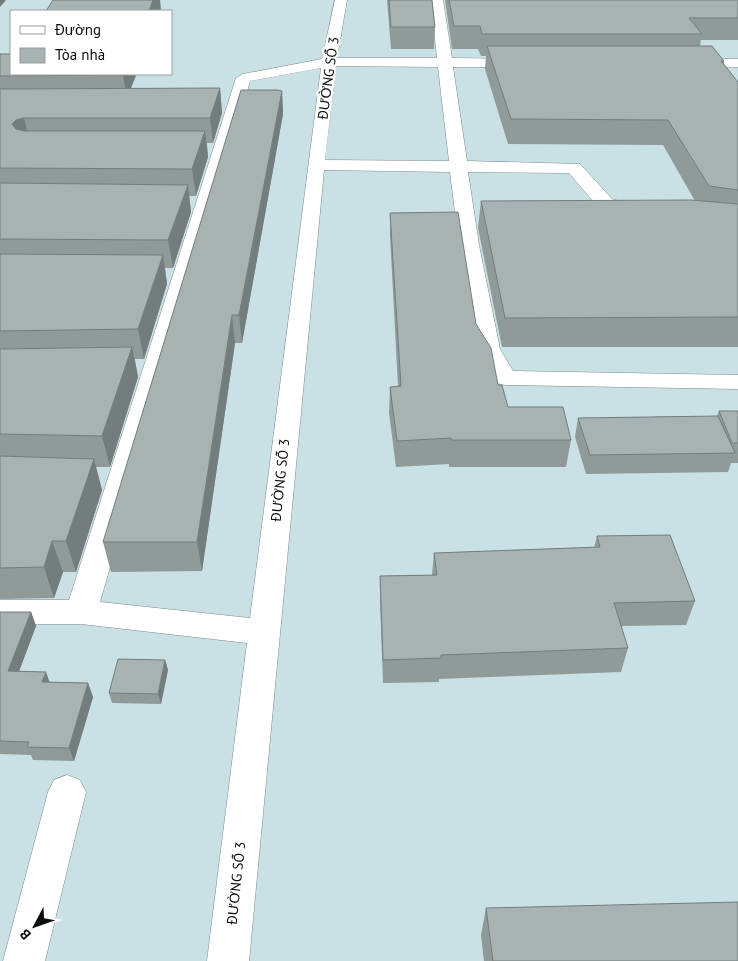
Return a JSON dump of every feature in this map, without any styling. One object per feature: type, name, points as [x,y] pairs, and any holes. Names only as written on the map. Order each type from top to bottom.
[{"type":"street","name":"ĐƯỜNG SỐ 3","points":[[228,961],[316,165],[329,62],[340,0]]},
{"type":"street","points":[[436,0],[446,63],[469,245],[488,349],[505,378],[738,382]]},
{"type":"street","points":[[81,612],[121,479],[145,368],[225,105],[243,78],[329,62],[534,63]]},
{"type":"street","points":[[670,63],[738,63]]},
{"type":"street","points":[[316,165],[574,168],[605,203],[653,217]]},
{"type":"street","points":[[93,478],[121,479]]},
{"type":"street","points":[[0,612],[81,612],[263,632]]},
{"type":"street","points":[[24,961],[67,792]]},
{"type":"shaded area","points":[[0,0],[738,0],[738,961],[0,961]]},
{"type":"building","points":[[53,0],[153,0],[149,10],[47,10]]},
{"type":"building","points":[[389,0],[432,0],[435,27],[391,27]]},
{"type":"building","points":[[449,0],[738,0],[738,18],[689,18],[702,34],[482,34],[480,26],[454,26]]},
{"type":"building","points":[[487,46],[712,46],[738,82],[738,190],[709,186],[668,120],[511,119]]},
{"type":"building","points":[[0,54],[10,54],[10,75],[123,75],[0,76]]},
{"type":"building","points":[[220,88],[210,118],[24,118],[16,120],[12,124],[16,129],[24,131],[205,131],[192,169],[0,168],[0,89]]},
{"type":"building","points":[[241,90],[282,91],[239,315],[232,315],[197,542],[103,542]]},
{"type":"building","points":[[0,183],[188,185],[168,240],[0,239]]},
{"type":"building","points":[[691,200],[738,204],[738,317],[505,318],[481,201]]},
{"type":"building","points":[[458,212],[476,324],[491,348],[498,385],[502,385],[508,407],[563,407],[571,440],[451,440],[451,438],[397,441],[390,387],[401,386],[390,213]]},
{"type":"building","points":[[0,254],[163,255],[138,329],[0,331]]},
{"type":"building","points":[[132,347],[102,436],[0,434],[0,349]]},
{"type":"building","points":[[719,411],[738,411],[738,443],[732,443]]},
{"type":"building","points":[[718,416],[735,453],[590,455],[578,418]]},
{"type":"building","points":[[0,456],[94,459],[66,541],[52,541],[44,567],[0,568]]},
{"type":"building","points":[[670,535],[695,601],[614,603],[628,648],[441,655],[441,658],[383,660],[380,576],[437,575],[434,553],[600,547],[597,536]]},
{"type":"building","points":[[0,612],[31,612],[8,671],[46,672],[42,682],[88,683],[69,748],[27,747],[29,742],[0,741]]},
{"type":"building","points":[[118,659],[165,660],[158,694],[109,693]]},
{"type":"building","points":[[738,902],[738,961],[493,961],[486,908]]}]
